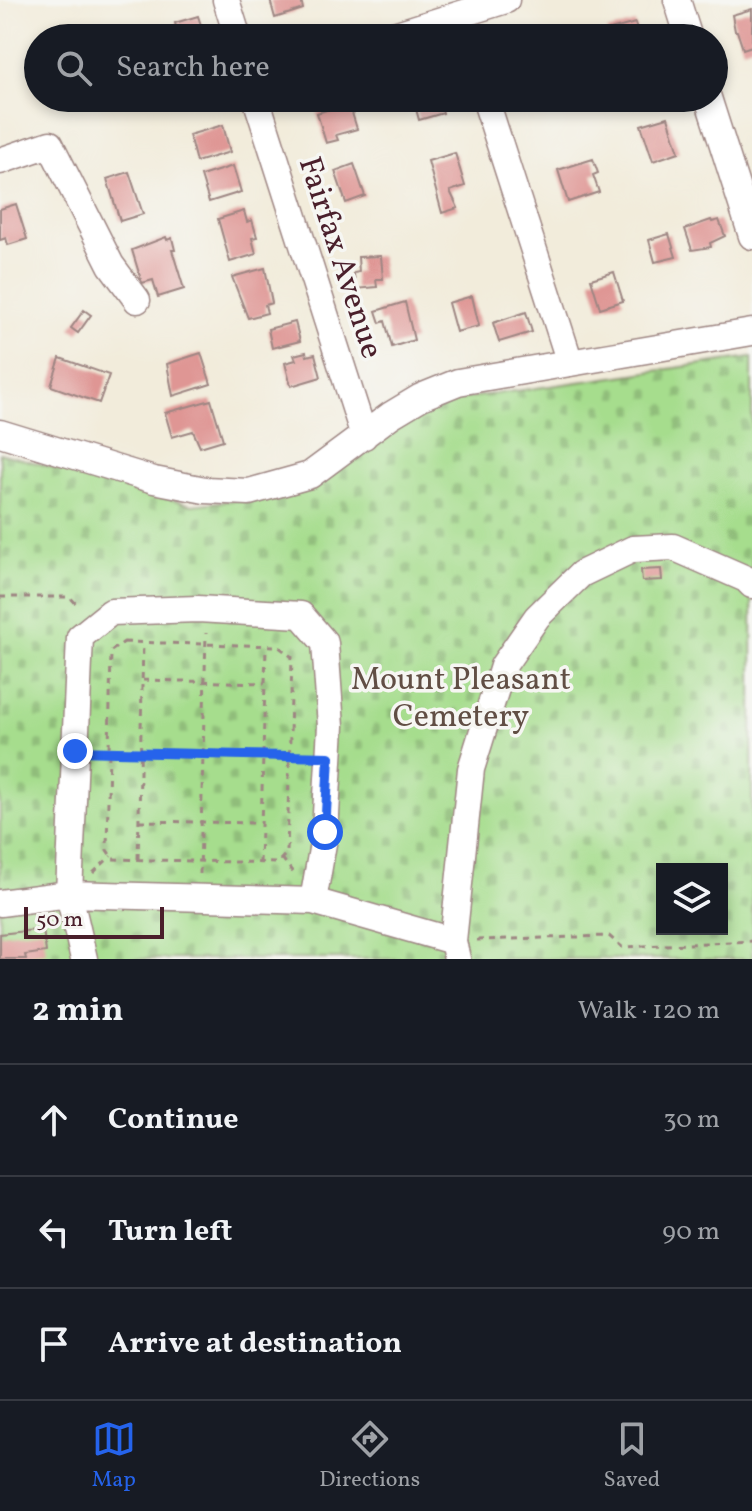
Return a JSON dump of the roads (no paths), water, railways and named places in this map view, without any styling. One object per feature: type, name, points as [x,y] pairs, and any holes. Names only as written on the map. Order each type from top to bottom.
[{"type":"street","points":[[226,0],[234,24]]},
{"type":"street","points":[[434,24],[506,0]]},
{"type":"street","points":[[677,0],[685,24]]},
{"type":"street","name":"Fairfax Avenue","points":[[260,112],[364,436]]},
{"type":"street","points":[[489,112],[570,363]]},
{"type":"street","points":[[712,112],[752,236]]},
{"type":"street","points":[[0,161],[50,144],[111,265],[137,300]]},
{"type":"street","points":[[0,433],[154,480],[205,490],[249,492],[310,475],[421,397],[458,382],[752,332]]},
{"type":"street","points":[[0,903],[69,894],[313,901],[455,950],[471,769],[503,666],[537,617],[581,574],[633,549],[673,547],[746,579],[752,585]]},
{"type":"street","points":[[84,959],[69,894],[80,637],[111,612],[206,610],[301,615],[325,643],[331,726],[325,832],[313,901]]},
{"type":"park label","name":"Mount Pleasant Cemetery","points":[[461,696]]}]
